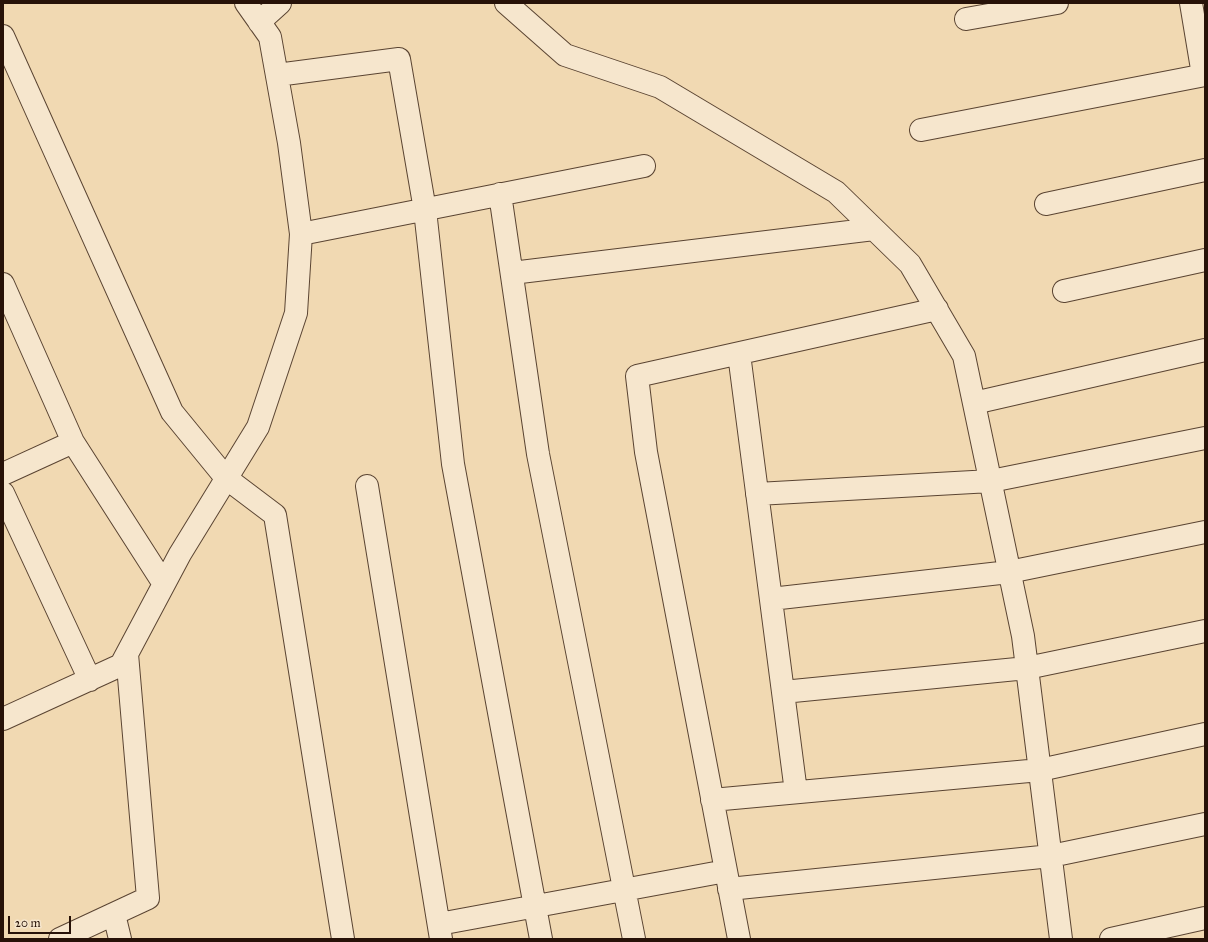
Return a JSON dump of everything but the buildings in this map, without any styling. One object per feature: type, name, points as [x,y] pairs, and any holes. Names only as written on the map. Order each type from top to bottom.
[{"type":"street","points":[[3,719],[121,665],[180,554],[258,427],[296,313],[301,234],[289,143],[270,37],[246,3]]},
{"type":"street","points":[[259,22],[280,3]]},
{"type":"street","points":[[506,3],[565,55],[660,87],[836,192],[910,264],[937,309],[964,356],[1023,636],[1061,939]]},
{"type":"street","points":[[966,20],[1057,3]]},
{"type":"street","points":[[922,130],[1204,75],[1191,3]]},
{"type":"street","points":[[3,36],[172,412],[226,478],[275,515],[343,939]]},
{"type":"street","points":[[277,75],[399,59],[425,210],[453,464],[541,939]]},
{"type":"street","points":[[301,234],[644,166]]},
{"type":"street","points":[[1046,204],[1205,170]]},
{"type":"street","points":[[500,194],[538,454],[634,939]]},
{"type":"street","points":[[512,273],[874,229]]},
{"type":"street","points":[[1064,291],[1205,260]]},
{"type":"street","points":[[3,284],[73,442],[164,584]]},
{"type":"street","points":[[739,939],[646,452],[637,376],[937,309]]},
{"type":"street","points":[[974,403],[1205,350]]},
{"type":"street","points":[[739,354],[796,792]]},
{"type":"street","points":[[757,494],[991,482],[1205,438]]},
{"type":"street","points":[[3,474],[73,442]]},
{"type":"street","points":[[367,486],[440,932],[535,906],[624,890],[728,880],[1051,856],[1205,824]]},
{"type":"street","points":[[3,493],[90,680]]},
{"type":"street","points":[[771,598],[1009,572],[1205,532]]},
{"type":"street","points":[[783,692],[1027,668],[1205,631]]},
{"type":"street","points":[[60,939],[148,898],[127,654]]},
{"type":"street","points":[[712,800],[1040,770],[1205,734]]},
{"type":"street","points":[[114,914],[120,939]]},
{"type":"street","points":[[1111,939],[1205,918]]}]
